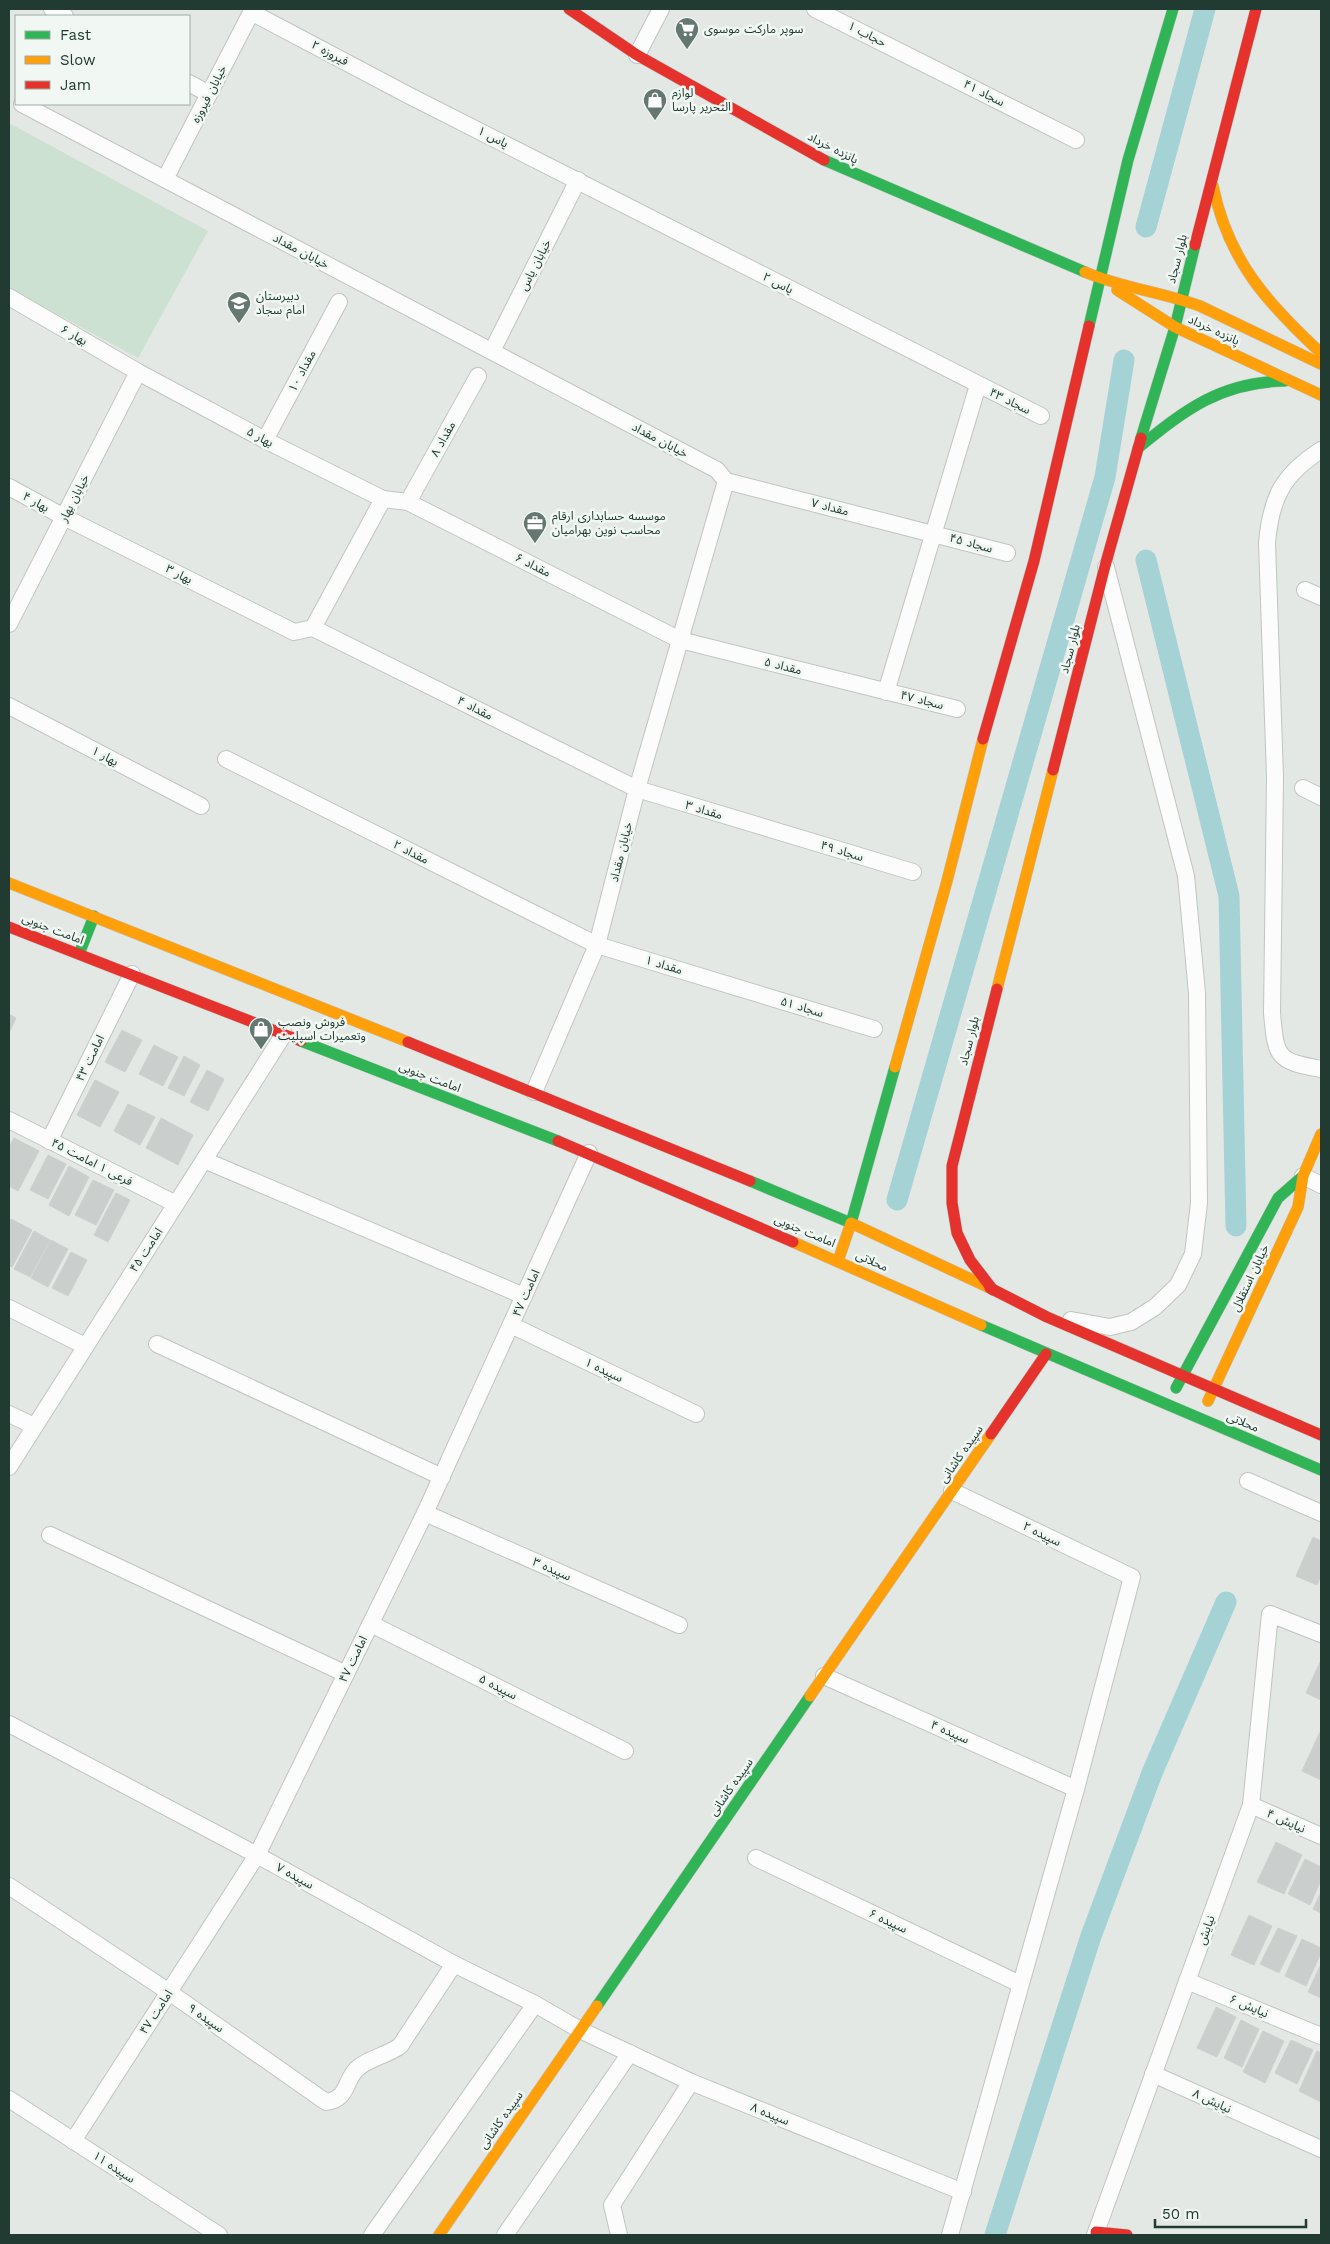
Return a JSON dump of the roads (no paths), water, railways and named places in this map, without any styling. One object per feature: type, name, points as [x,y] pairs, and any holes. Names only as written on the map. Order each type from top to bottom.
[{"type":"main road","name":"پانزده خرداد","points":[[569,9],[637,55],[832,165],[1101,279],[1181,299],[1200,306],[1321,364]]},
{"type":"main road","points":[[9,882],[533,1097],[851,1223],[942,900],[988,718],[1034,560],[1128,160],[1173,9]]},
{"type":"main road","name":"بلوار سجاد","points":[[993,1290],[974,1270],[964,1254],[954,1225],[951,1200],[952,1166],[1105,566],[1175,327],[1256,9]]},
{"type":"main road","points":[[1212,176],[1215,202],[1220,221],[1232,248],[1249,274],[1280,313],[1321,352]]},
{"type":"main road","name":"پانزده خرداد","points":[[1101,279],[1175,327],[1289,382],[1321,395]]},
{"type":"main road","points":[[1138,448],[1168,423],[1203,400],[1225,390],[1269,380],[1289,382]]},
{"type":"main road","points":[[79,954],[94,916]]},
{"type":"main road","name":"امامت جنوبی","points":[[9,927],[284,1034],[523,1122],[589,1153],[838,1261]]},
{"type":"main road","points":[[1168,1406],[1182,1375],[1278,1198],[1303,1176],[1321,1134]]},
{"type":"main road","name":"خیابان استقلال","points":[[1201,1418],[1298,1207],[1303,1176]]},
{"type":"main road","name":"محلاتی","points":[[1321,1435],[1047,1316],[851,1223],[838,1261],[1046,1354],[1321,1470]]},
{"type":"main road","name":"سپیده کاشانی","points":[[439,2235],[1046,1354]]},
{"type":"main road","points":[[1097,2234],[1127,2235]]},
{"type":"street","points":[[52,9],[63,15]]},
{"type":"street","points":[[637,55],[662,9]]},
{"type":"street","name":"حجاب ۱","points":[[815,9],[891,47]]},
{"type":"street","name":"خیابان فیروزه","points":[[165,179],[252,10]]},
{"type":"street","name":"فیروزه ۲","points":[[252,10],[408,95]]},
{"type":"street","name":"سجاد ۴۱","points":[[891,47],[1076,140]]},
{"type":"street","points":[[190,84],[209,94]]},
{"type":"street","name":"یاس ۱","points":[[408,95],[578,180]]},
{"type":"street","name":"خیابان مقداد","points":[[24,105],[717,470],[726,481],[637,790],[597,944],[533,1097]]},
{"type":"street","name":"خیابان یاس","points":[[492,351],[578,180]]},
{"type":"street","name":"یاس ۲","points":[[578,180],[978,385]]},
{"type":"street","name":"بهار ۶","points":[[9,297],[138,372]]},
{"type":"street","name":"مقداد ۱۰","points":[[264,440],[339,302]]},
{"type":"street","name":"بهار ۵","points":[[138,372],[264,440],[383,498]]},
{"type":"street","name":"خیابان بهار","points":[[9,624],[138,372]]},
{"type":"street","name":"مقداد ۸","points":[[408,502],[478,376]]},
{"type":"street","points":[[886,692],[978,385]]},
{"type":"street","name":"سجاد ۴۳","points":[[978,385],[1041,416]]},
{"type":"street","points":[[1321,450],[1306,460],[1278,492],[1270,514],[1267,542],[1275,777],[1272,1013],[1275,1048],[1283,1058],[1301,1066],[1321,1069]]},
{"type":"street","name":"مقداد ۷","points":[[726,481],[934,532]]},
{"type":"street","name":"بهار ۴","points":[[9,487],[64,517]]},
{"type":"street","points":[[314,628],[383,498]]},
{"type":"street","name":"مقداد ۶","points":[[383,498],[408,502],[680,640]]},
{"type":"street","name":"بهار ۳","points":[[64,517],[294,632],[314,628]]},
{"type":"street","name":"سجاد ۴۵","points":[[934,532],[1007,552]]},
{"type":"street","points":[[1047,1316],[1110,1327],[1131,1322],[1156,1307],[1178,1285],[1193,1254],[1199,1203],[1197,993],[1186,876],[1105,566]]},
{"type":"street","points":[[1305,590],[1321,597]]},
{"type":"street","name":"مقداد ۴","points":[[314,628],[637,790]]},
{"type":"street","name":"مقداد ۵","points":[[680,640],[886,692]]},
{"type":"street","name":"سجاد ۴۷","points":[[886,692],[958,709]]},
{"type":"street","name":"بهار ۱","points":[[9,706],[201,806]]},
{"type":"street","name":"مقداد ۲","points":[[226,759],[597,944]]},
{"type":"street","points":[[1303,788],[1321,797]]},
{"type":"street","name":"مقداد ۳","points":[[637,790],[772,830]]},
{"type":"street","name":"سجاد ۴۹","points":[[772,830],[913,872]]},
{"type":"street","name":"مقداد ۱","points":[[597,944],[730,985]]},
{"type":"street","name":"امامت ۴۳","points":[[49,1141],[132,974]]},
{"type":"street","name":"سجاد ۵۱","points":[[730,985],[874,1029]]},
{"type":"street","name":"امامت ۴۵","points":[[9,1467],[284,1034]]},
{"type":"street","name":"فرعی ۱ امامت ۴۵","points":[[9,1120],[176,1204]]},
{"type":"street","name":"امامت ۴۷","points":[[73,2141],[257,1855],[425,1513],[589,1153]]},
{"type":"street","points":[[204,1160],[524,1296]]},
{"type":"street","points":[[1303,1176],[1321,1185]]},
{"type":"street","points":[[9,1308],[85,1346]]},
{"type":"street","name":"سپیده ۱","points":[[511,1325],[696,1414]]},
{"type":"street","points":[[157,1344],[442,1477]]},
{"type":"street","points":[[9,1414],[34,1426]]},
{"type":"street","points":[[1248,1481],[1321,1513]]},
{"type":"street","name":"سپیده ۲","points":[[952,1491],[1132,1577],[1076,1789]]},
{"type":"street","name":"سپیده ۳","points":[[425,1513],[679,1625]]},
{"type":"street","points":[[50,1535],[346,1674]]},
{"type":"street","name":"نیایش","points":[[1097,2234],[1250,1806],[1270,1614],[1321,1634]]},
{"type":"street","name":"سپیده ۵","points":[[371,1624],[626,1751]]},
{"type":"street","name":"سپیده ۴","points":[[824,1676],[1076,1789]]},
{"type":"street","name":"سپیده ۷","points":[[9,1724],[257,1855],[454,1964],[535,2004],[580,2030]]},
{"type":"street","points":[[950,2235],[1076,1789]]},
{"type":"street","name":"نیایش ۴","points":[[1250,1806],[1321,1836]]},
{"type":"street","name":"سپیده ۶","points":[[756,1858],[1020,1984]]},
{"type":"street","name":"سپیده ۹","points":[[9,1886],[169,1992],[326,2102],[335,2101],[342,2095],[358,2067],[390,2054],[400,2046],[454,1964]]},
{"type":"street","name":"نیایش ۶","points":[[1187,1980],[1316,2034]]},
{"type":"street","points":[[372,2235],[535,2004]]},
{"type":"street","name":"سپیده ۸","points":[[580,2030],[691,2082],[963,2192]]},
{"type":"street","points":[[505,2235],[630,2053]]},
{"type":"street","name":"نیایش ۸","points":[[1153,2074],[1321,2149]]},
{"type":"street","points":[[619,2235],[612,2205],[691,2082]]},
{"type":"street","name":"سپیده ۱۱","points":[[9,2099],[219,2235]]},
{"type":"waterway","points":[[1146,227],[1205,9]]},
{"type":"waterway","points":[[897,1200],[1105,477],[1124,360]]},
{"type":"waterway","points":[[1146,560],[1229,896],[1236,1226]]},
{"type":"waterway","points":[[995,2235],[1091,1936],[1152,1773],[1226,1602]]},
{"type":"place","name":"سوپر مارکت موسوی","points":[[687,50]]},
{"type":"place","name":"لوازم التحریر پارسا","points":[[655,121]]},
{"type":"place","name":"دبیرستان امام سجاد","points":[[239,324]]},
{"type":"place","name":"موسسه حسابداری ارقام محاسب نوین بهرامیان","points":[[535,544]]},
{"type":"place","name":"فروش ونصب وتعمیرات اسپلیت","points":[[261,1050]]}]
